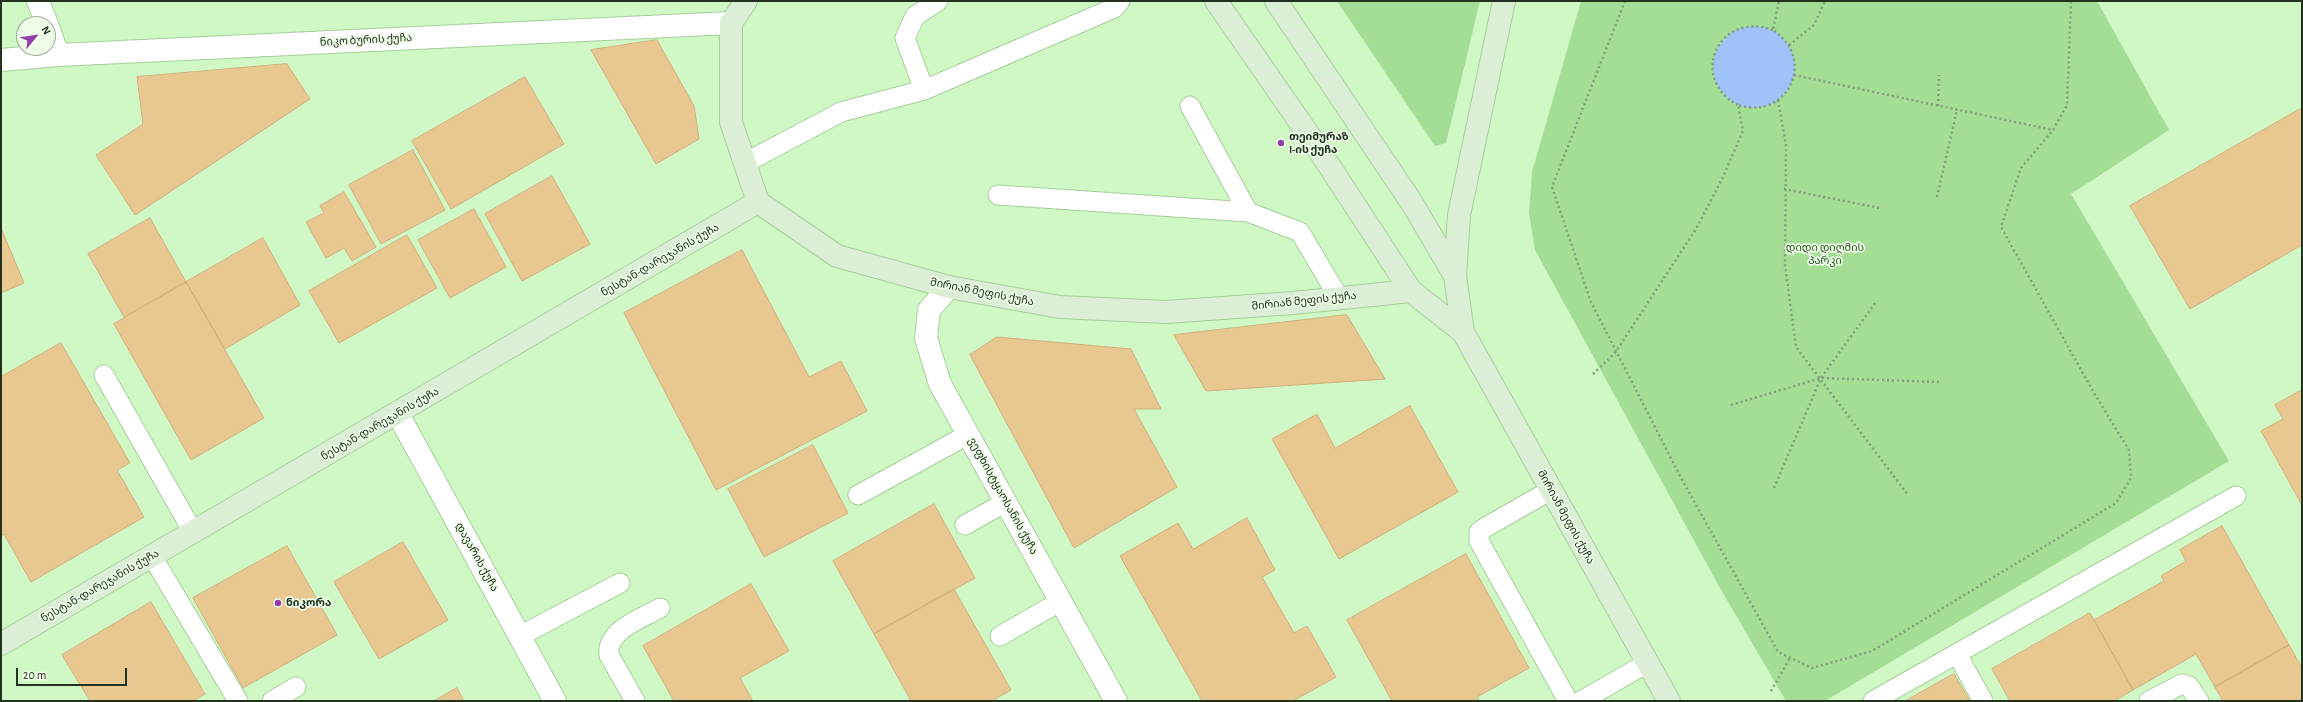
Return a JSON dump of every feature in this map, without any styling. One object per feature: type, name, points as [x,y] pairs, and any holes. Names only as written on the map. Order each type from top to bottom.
[{"type":"street","points":[[38,1],[44,16]]},
{"type":"street","points":[[746,1],[731,23],[731,122],[758,202]]},
{"type":"street","name":"მირიან მეფის ქუჩა","points":[[1216,1],[1313,141],[1411,291],[1463,332]]},
{"type":"street","name":"მირიან მეფის ქუჩა","points":[[1276,1],[1412,204],[1455,276]]},
{"type":"street","name":"მირიან მეფის ქუჩა","points":[[1504,1],[1460,215],[1455,276],[1463,332],[1669,701]]},
{"type":"street","name":"ნიკო ბურის ქუჩა","points":[[1,60],[58,55],[731,23]]},
{"type":"street","points":[[56,49],[58,55]]},
{"type":"street","name":"მირიან მეფის ქუჩა","points":[[758,202],[837,256],[949,287],[1060,306],[1166,312],[1411,291]]},
{"type":"street","name":"ნესტან-დარეჯანის ქუჩა","points":[[1,644],[398,414],[758,202]]},
{"type":"street","name":"ვეფხისტყაოსანის ქუჩა","points":[[949,287],[929,310],[926,338],[940,384],[1116,701]]},
{"type":"street","name":"დავარის ქუჩა","points":[[398,414],[555,701]]},
{"type":"lane","points":[[924,90],[905,38],[915,16],[938,1]]},
{"type":"lane","points":[[746,163],[841,112],[924,90],[1114,8],[1120,1]]},
{"type":"lane","points":[[1190,106],[1248,212]]},
{"type":"lane","points":[[998,195],[1248,212],[1300,232],[1339,298]]},
{"type":"lane","points":[[104,375],[193,532]]},
{"type":"lane","points":[[858,494],[968,434]]},
{"type":"lane","points":[[1551,490],[1486,527],[1479,532],[1479,541],[1568,701]]},
{"type":"lane","points":[[1874,701],[2236,496]]},
{"type":"lane","points":[[965,524],[1006,502]]},
{"type":"lane","points":[[152,556],[238,701]]},
{"type":"lane","points":[[520,636],[620,583]]},
{"type":"lane","points":[[1000,636],[1061,601]]},
{"type":"lane","points":[[635,701],[610,655],[608,647],[613,637],[621,630],[660,608]]},
{"type":"lane","points":[[1957,654],[1983,701]]},
{"type":"lane","points":[[1581,701],[1647,663]]},
{"type":"lane","points":[[2149,701],[2182,684],[2189,686],[2199,701]]},
{"type":"lane","points":[[272,701],[296,687]]},
{"type":"path","points":[[1625,1],[1552,187],[1591,302],[1615,353],[1735,579],[1778,652],[1812,668],[1872,651],[2116,504],[2132,478],[2129,450],[2094,393],[2002,228],[2021,168],[2053,130],[2067,105],[2071,1]]},
{"type":"path","points":[[1773,30],[1779,1]]},
{"type":"path","points":[[1789,46],[1814,25],[1826,1]]},
{"type":"path","points":[[1753,25],[1773,30],[1789,46],[1794,59],[1794,75],[1786,92],[1778,100],[1757,108],[1738,105],[1725,96],[1714,80],[1712,68],[1715,52],[1725,38],[1737,29],[1753,25]]},
{"type":"path","points":[[1794,75],[2053,130]]},
{"type":"path","points":[[1938,106],[1940,75]]},
{"type":"path","points":[[1778,100],[1786,145],[1784,189],[1785,265],[1796,347],[1821,378],[1908,495]]},
{"type":"path","points":[[1593,374],[1615,353],[1696,229],[1723,177],[1743,131],[1738,105]]},
{"type":"path","points":[[1937,197],[1957,110]]},
{"type":"path","points":[[1784,189],[1880,208]]},
{"type":"path","points":[[1774,488],[1821,378],[1876,302]]},
{"type":"path","points":[[1730,404],[1821,378],[1940,382]]},
{"type":"path","points":[[1771,691],[1790,658]]},
{"type":"green space","points":[[1337,1],[1480,1],[1446,143],[1435,146]]},
{"type":"green space","name":"დიდი დიღმის პარკი","points":[[1581,1],[2097,1],[2169,130],[2071,194],[2229,461],[1825,701],[1786,701],[1720,588],[1535,250],[1529,213],[1532,172]]},
{"type":"water","points":[[1754,26],[1770,29],[1783,38],[1792,51],[1795,67],[1792,83],[1783,96],[1770,105],[1754,108],[1738,105],[1725,96],[1716,83],[1713,67],[1716,51],[1725,38],[1738,29]]},
{"type":"building","points":[[657,40],[694,106],[699,139],[656,164],[591,50]]},
{"type":"building","points":[[287,64],[310,99],[135,215],[96,155],[143,124],[137,77]]},
{"type":"building","points":[[525,77],[564,144],[451,209],[412,141]]},
{"type":"building","points":[[2302,108],[2302,245],[2190,309],[2130,206]]},
{"type":"building","points":[[413,150],[445,210],[381,244],[349,185]]},
{"type":"building","points":[[552,176],[590,244],[522,281],[485,214]]},
{"type":"building","points":[[344,192],[376,247],[352,261],[344,248],[326,258],[306,222],[324,213],[320,206]]},
{"type":"building","points":[[474,209],[506,267],[450,298],[418,240]]},
{"type":"building","points":[[150,218],[186,282],[124,317],[88,254]]},
{"type":"building","points":[[1,228],[24,283],[1,293]]},
{"type":"building","points":[[407,235],[437,288],[339,343],[309,291]]},
{"type":"building","points":[[263,238],[300,305],[225,349],[186,282]]},
{"type":"building","points":[[742,250],[809,377],[841,361],[867,411],[716,490],[624,313]]},
{"type":"building","points":[[186,282],[264,418],[191,460],[114,324]]},
{"type":"building","points":[[1347,315],[1385,379],[1206,391],[1174,335]]},
{"type":"building","points":[[997,337],[1131,349],[1161,409],[1134,409],[1177,487],[1074,548],[970,355]]},
{"type":"building","points":[[61,343],[130,463],[117,470],[144,517],[31,582],[4,534],[1,536],[1,377]]},
{"type":"building","points":[[2302,390],[2302,505],[2261,431],[2283,419],[2275,405]]},
{"type":"building","points":[[1410,406],[1458,492],[1339,559],[1272,439],[1317,414],[1335,448]]},
{"type":"building","points":[[813,445],[848,513],[764,557],[728,489]]},
{"type":"building","points":[[934,504],[975,578],[874,634],[833,561]]},
{"type":"building","points":[[1247,518],[1275,570],[1262,577],[1294,633],[1307,626],[1336,677],[1293,701],[1202,701],[1120,556],[1178,523],[1193,549]]},
{"type":"building","points":[[2222,526],[2289,645],[2215,687],[2196,654],[2133,690],[2094,620],[2164,581],[2161,576],[2186,561],[2180,550]]},
{"type":"building","points":[[403,542],[448,620],[379,659],[334,582]]},
{"type":"building","points":[[287,546],[337,635],[243,688],[193,598]]},
{"type":"building","points":[[1466,554],[1529,668],[1477,697],[1479,701],[1392,701],[1347,620]]},
{"type":"building","points":[[751,584],[789,651],[740,678],[753,701],[674,701],[643,646]]},
{"type":"building","points":[[954,589],[1011,690],[992,701],[911,701],[874,634]]},
{"type":"building","points":[[151,602],[205,694],[193,701],[90,701],[62,655]]},
{"type":"building","points":[[2090,613],[2133,690],[2114,701],[2010,701],[1992,669]]},
{"type":"building","points":[[2289,645],[2302,668],[2302,701],[2223,701],[2215,687]]},
{"type":"building","points":[[1954,674],[1970,701],[1905,701]]},
{"type":"building","points":[[457,688],[464,701],[434,701]]},
{"type":"place","name":"თეიმურაზ I-ის ქუჩა","points":[[1281,143]]},
{"type":"place","name":"ნიკორა","points":[[278,603]]}]
